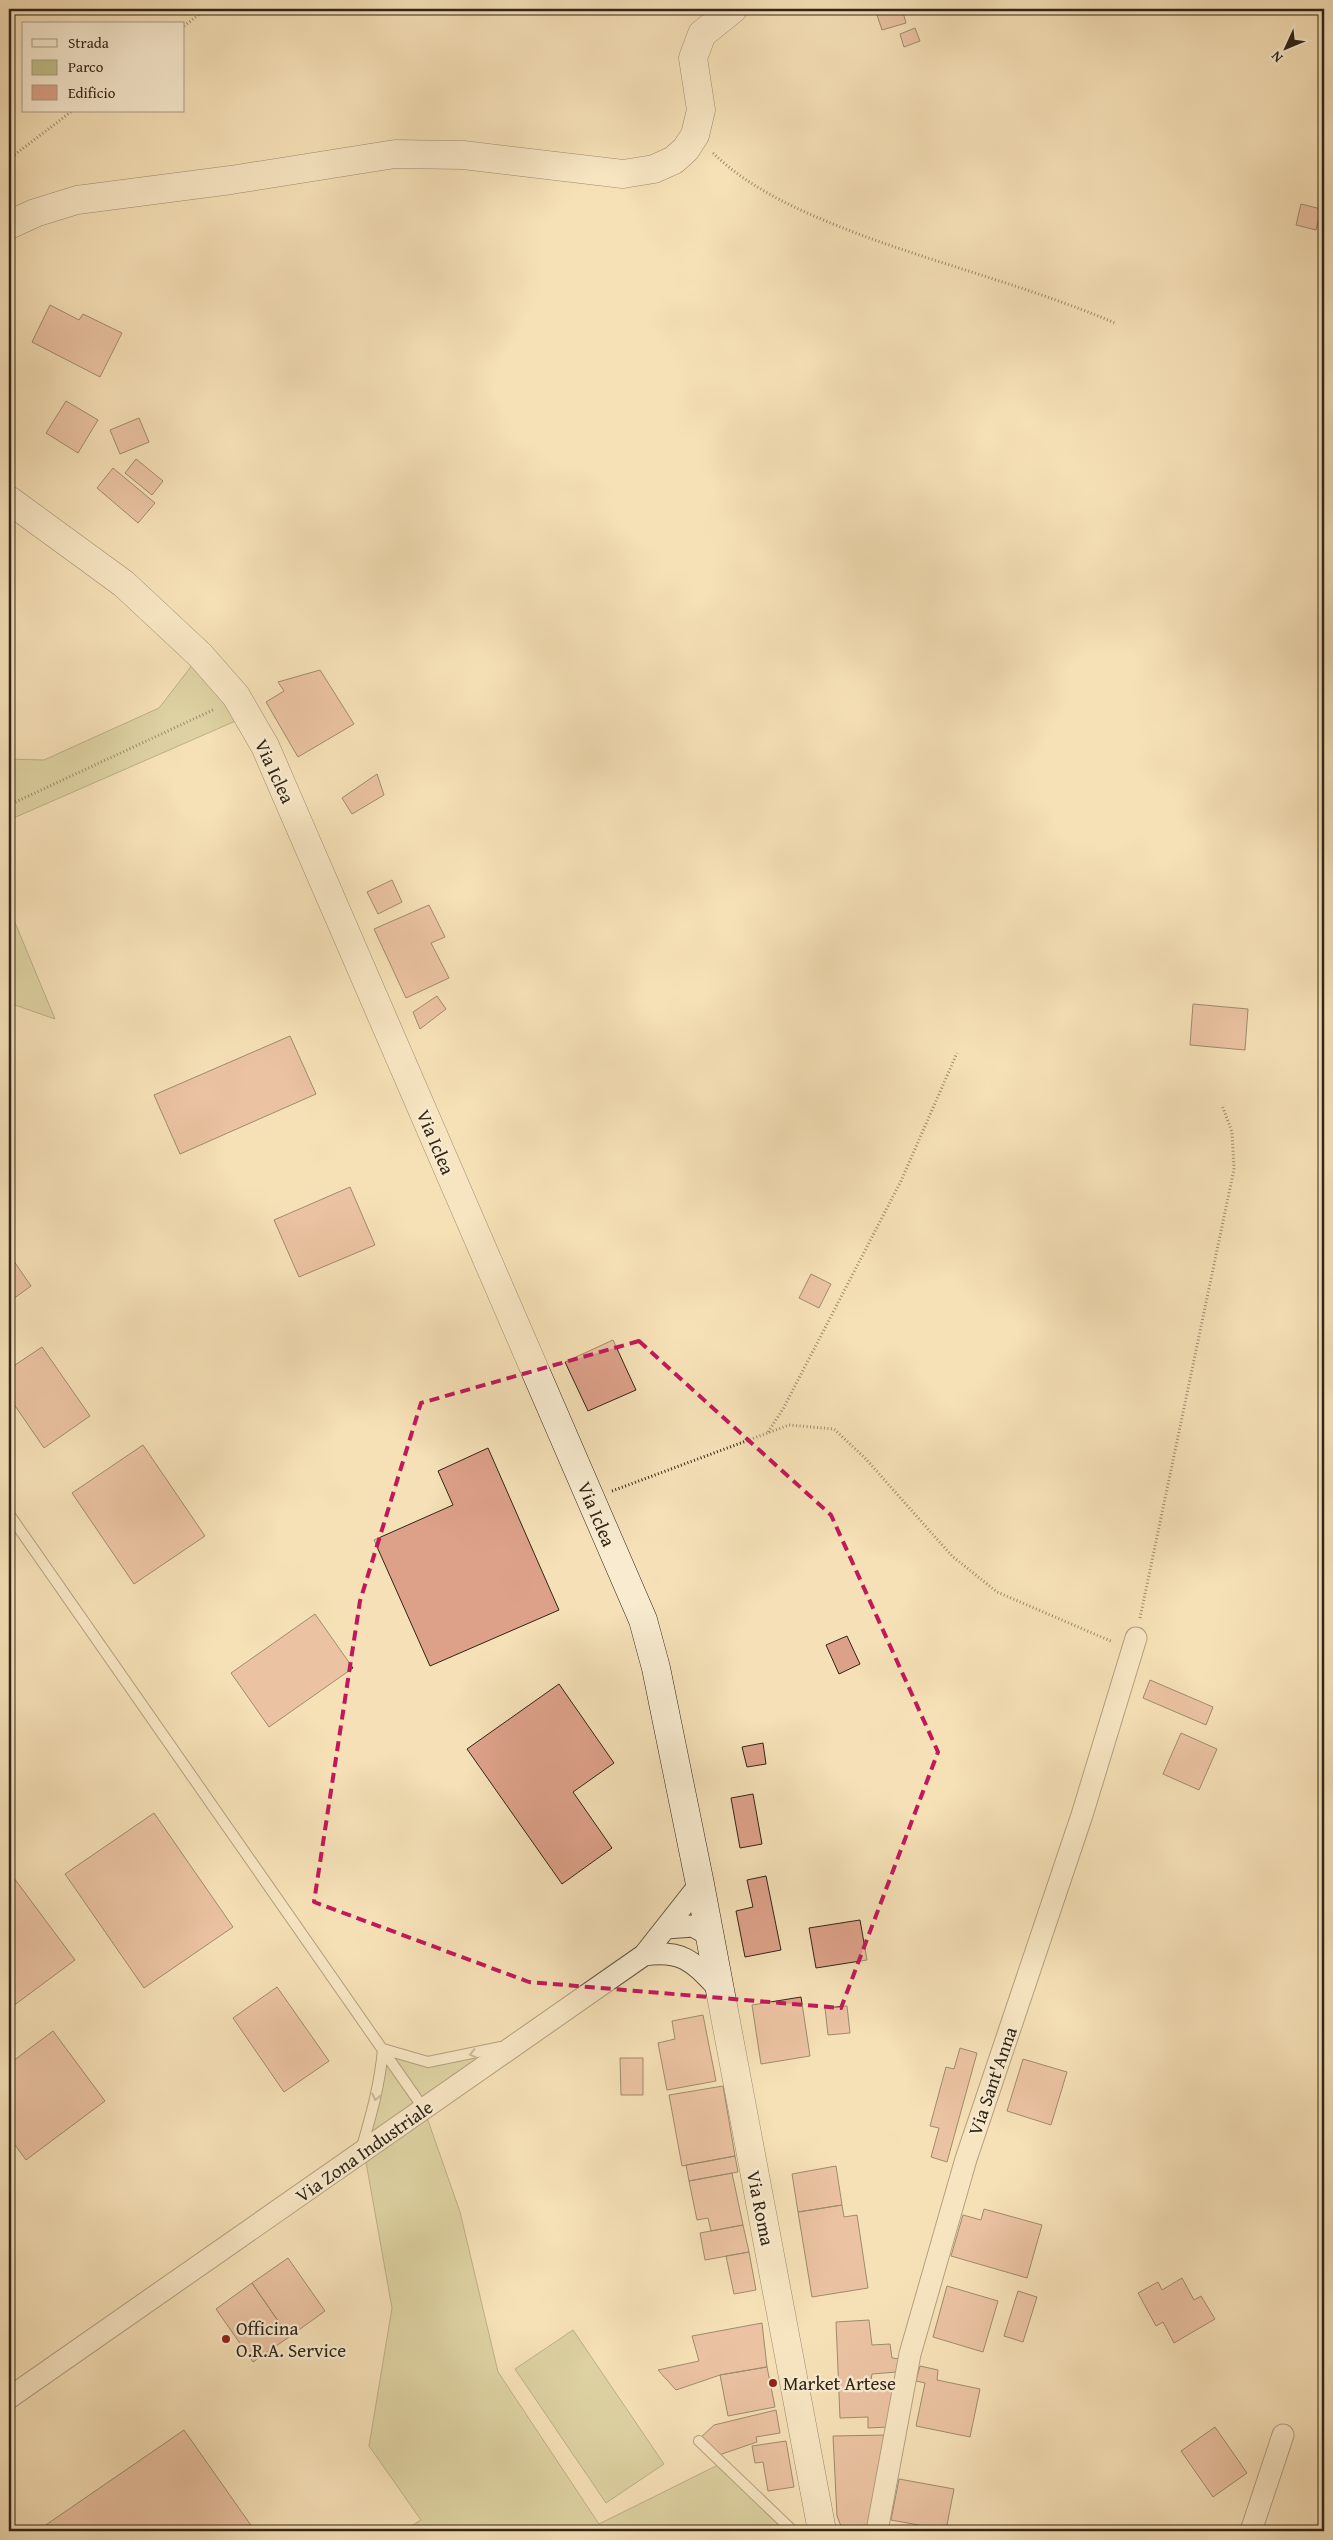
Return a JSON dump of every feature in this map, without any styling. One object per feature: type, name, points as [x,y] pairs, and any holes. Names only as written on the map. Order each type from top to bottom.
[{"type":"street","points":[[9,225],[35,213],[77,200],[231,180],[395,154],[463,155],[623,174],[654,169],[674,160],[686,149],[695,135],[701,110],[693,58],[702,34],[733,9]]},
{"type":"street","name":"Via Iclea","points":[[9,500],[124,584],[200,655],[236,696],[265,746],[642,1620],[656,1668],[700,1884]]},
{"type":"street","name":"Via Sant'Anna","points":[[877,2531],[910,2354],[966,2159],[1082,1815],[1134,1645]]},
{"type":"street","name":"Via Zona Industriale","points":[[9,2398],[644,1955],[700,1884]]},
{"type":"street","name":"Via Roma","points":[[700,1884],[822,2531]]},
{"type":"street","points":[[666,1928],[693,1926],[711,1941],[685,1960]]},
{"type":"street","points":[[644,1955],[666,1952],[694,1963],[720,1990]]},
{"type":"street","points":[[1251,2531],[1282,2435]]},
{"type":"lane","points":[[9,1514],[424,2109]]},
{"type":"lane","points":[[382,2049],[428,2062],[447,2060],[520,2042]]},
{"type":"lane","points":[[360,2153],[381,2073],[382,2049]]},
{"type":"lane","points":[[699,2442],[793,2531]]},
{"type":"path","points":[[185,25],[206,9]]},
{"type":"path","points":[[9,160],[71,112]]},
{"type":"path","points":[[695,135],[719,158],[765,191],[820,219],[962,270],[1074,306],[1115,323]]},
{"type":"path","points":[[9,805],[179,728],[236,696]]},
{"type":"path","points":[[768,1432],[783,1409],[900,1181],[957,1053]]},
{"type":"path","points":[[590,1499],[789,1425],[834,1429],[866,1458],[952,1556],[997,1592],[1134,1645],[1234,1169],[1232,1132],[1222,1105]]},
{"type":"highlighted area","points":[[639,1341],[831,1515],[938,1752],[841,2008],[529,1982],[314,1902],[360,1601],[421,1403]]},
{"type":"green space","points":[[200,655],[247,716],[9,820],[9,759],[44,760],[159,708]]},
{"type":"green space","points":[[9,908],[55,1019],[9,1003]]},
{"type":"green space","points":[[520,2042],[424,2109],[460,2212],[498,2372],[599,2524],[722,2463],[793,2531],[403,2531],[421,2520],[369,2446],[392,2308],[364,2151],[383,2049],[428,2062]]},
{"type":"green space","points":[[573,2330],[664,2464],[606,2503],[515,2369]]},
{"type":"building","points":[[875,9],[902,9],[906,23],[882,30]]},
{"type":"building","points":[[915,28],[920,41],[904,47],[900,34]]},
{"type":"building","points":[[1301,204],[1321,209],[1316,230],[1296,225]]},
{"type":"building","points":[[50,305],[79,320],[83,314],[122,333],[100,377],[32,342]]},
{"type":"building","points":[[66,401],[98,420],[78,453],[46,433]]},
{"type":"building","points":[[139,418],[149,442],[120,454],[110,430]]},
{"type":"building","points":[[136,459],[163,481],[152,495],[125,473]]},
{"type":"building","points":[[113,468],[155,503],[138,523],[97,488]]},
{"type":"building","points":[[320,670],[354,724],[298,757],[266,702],[284,691],[278,682]]},
{"type":"building","points":[[377,774],[384,795],[352,814],[342,798]]},
{"type":"building","points":[[392,880],[402,902],[378,914],[367,892]]},
{"type":"building","points":[[429,905],[445,937],[431,943],[449,978],[406,998],[374,929]]},
{"type":"building","points":[[437,996],[446,1009],[420,1029],[413,1012]]},
{"type":"building","points":[[1193,1004],[1248,1009],[1245,1050],[1190,1045]]},
{"type":"building","points":[[290,1036],[316,1094],[180,1154],[154,1095]]},
{"type":"building","points":[[350,1187],[375,1245],[299,1277],[274,1220]]},
{"type":"building","points":[[9,1254],[31,1286],[9,1302]]},
{"type":"building","points":[[811,1274],[831,1284],[819,1308],[799,1298]]},
{"type":"building","points":[[613,1340],[636,1390],[588,1411],[565,1362]]},
{"type":"building","points":[[42,1347],[90,1416],[44,1448],[9,1397],[9,1369]]},
{"type":"building","points":[[143,1445],[205,1536],[134,1584],[72,1493]]},
{"type":"building","points":[[488,1448],[559,1610],[430,1666],[374,1540],[453,1505],[438,1471]]},
{"type":"building","points":[[315,1614],[353,1668],[269,1727],[231,1673]]},
{"type":"building","points":[[847,1636],[860,1664],[839,1674],[826,1645]]},
{"type":"building","points":[[1150,1680],[1213,1707],[1206,1725],[1143,1698]]},
{"type":"building","points":[[559,1684],[614,1763],[573,1792],[612,1848],[562,1884],[467,1749]]},
{"type":"building","points":[[1181,1733],[1217,1749],[1199,1790],[1163,1774]]},
{"type":"building","points":[[763,1743],[766,1764],[747,1767],[742,1747]]},
{"type":"building","points":[[753,1794],[762,1844],[740,1848],[731,1798]]},
{"type":"building","points":[[154,1813],[233,1927],[144,1988],[65,1874]]},
{"type":"building","points":[[11,1874],[75,1960],[9,2009],[9,1876]]},
{"type":"building","points":[[766,1876],[781,1950],[745,1957],[736,1911],[753,1907],[747,1880]]},
{"type":"building","points":[[860,1920],[867,1960],[816,1968],[809,1928]]},
{"type":"building","points":[[277,1987],[329,2061],[284,2092],[233,2018]]},
{"type":"building","points":[[801,1997],[810,2056],[761,2064],[752,2005]]},
{"type":"building","points":[[847,2006],[850,2033],[828,2035],[825,2008]]},
{"type":"building","points":[[703,2015],[716,2081],[667,2090],[658,2043],[675,2039],[672,2021]]},
{"type":"building","points":[[53,2031],[105,2101],[26,2160],[9,2137],[9,2064]]},
{"type":"building","points":[[960,2048],[977,2053],[947,2162],[931,2157],[939,2128],[930,2126],[946,2067],[954,2069]]},
{"type":"building","points":[[620,2058],[643,2058],[643,2095],[621,2095]]},
{"type":"building","points":[[1023,2059],[1067,2072],[1051,2125],[1007,2111]]},
{"type":"building","points":[[723,2086],[735,2156],[682,2166],[669,2095]]},
{"type":"building","points":[[735,2156],[738,2172],[689,2181],[686,2165]]},
{"type":"building","points":[[836,2166],[842,2205],[798,2212],[792,2174]]},
{"type":"building","points":[[732,2173],[743,2225],[711,2231],[708,2218],[697,2220],[689,2181]]},
{"type":"building","points":[[842,2205],[844,2217],[857,2215],[868,2288],[812,2297],[798,2212]]},
{"type":"building","points":[[984,2209],[1042,2225],[1027,2278],[951,2256],[963,2215],[981,2220]]},
{"type":"building","points":[[743,2225],[749,2252],[705,2260],[700,2233]]},
{"type":"building","points":[[749,2252],[756,2290],[734,2294],[726,2256]]},
{"type":"building","points":[[288,2258],[325,2311],[289,2337],[252,2283]]},
{"type":"building","points":[[1182,2278],[1194,2300],[1201,2296],[1215,2319],[1174,2343],[1163,2322],[1156,2326],[1138,2293],[1158,2282],[1162,2290]]},
{"type":"building","points":[[252,2283],[289,2337],[253,2362],[216,2309]]},
{"type":"building","points":[[947,2286],[998,2301],[983,2352],[933,2337]]},
{"type":"building","points":[[1018,2291],[1037,2297],[1023,2342],[1004,2336]]},
{"type":"building","points":[[869,2320],[872,2345],[890,2344],[892,2358],[900,2359],[897,2372],[872,2374],[870,2386],[897,2386],[888,2427],[868,2428],[868,2417],[840,2418],[836,2322]]},
{"type":"building","points":[[762,2323],[767,2367],[720,2375],[676,2390],[658,2370],[699,2361],[692,2336]]},
{"type":"building","points":[[920,2366],[938,2370],[937,2380],[980,2389],[970,2437],[916,2426],[925,2383],[916,2381]]},
{"type":"building","points":[[767,2367],[775,2407],[728,2416],[720,2375]]},
{"type":"building","points":[[776,2410],[780,2433],[756,2437],[757,2442],[719,2455],[700,2438],[714,2425]]},
{"type":"building","points":[[1215,2427],[1247,2473],[1213,2497],[1181,2451]]},
{"type":"building","points":[[184,2430],[255,2531],[37,2531]]},
{"type":"building","points":[[888,2435],[871,2529],[841,2526],[837,2516],[833,2436]]},
{"type":"building","points":[[786,2441],[794,2487],[768,2491],[763,2462],[755,2463],[752,2446]]},
{"type":"building","points":[[899,2479],[954,2489],[946,2530],[891,2520]]},
{"type":"place","name":"Officina O.R.A. Service","points":[[226,2339]]},
{"type":"place","name":"Market Artese","points":[[773,2383]]}]
